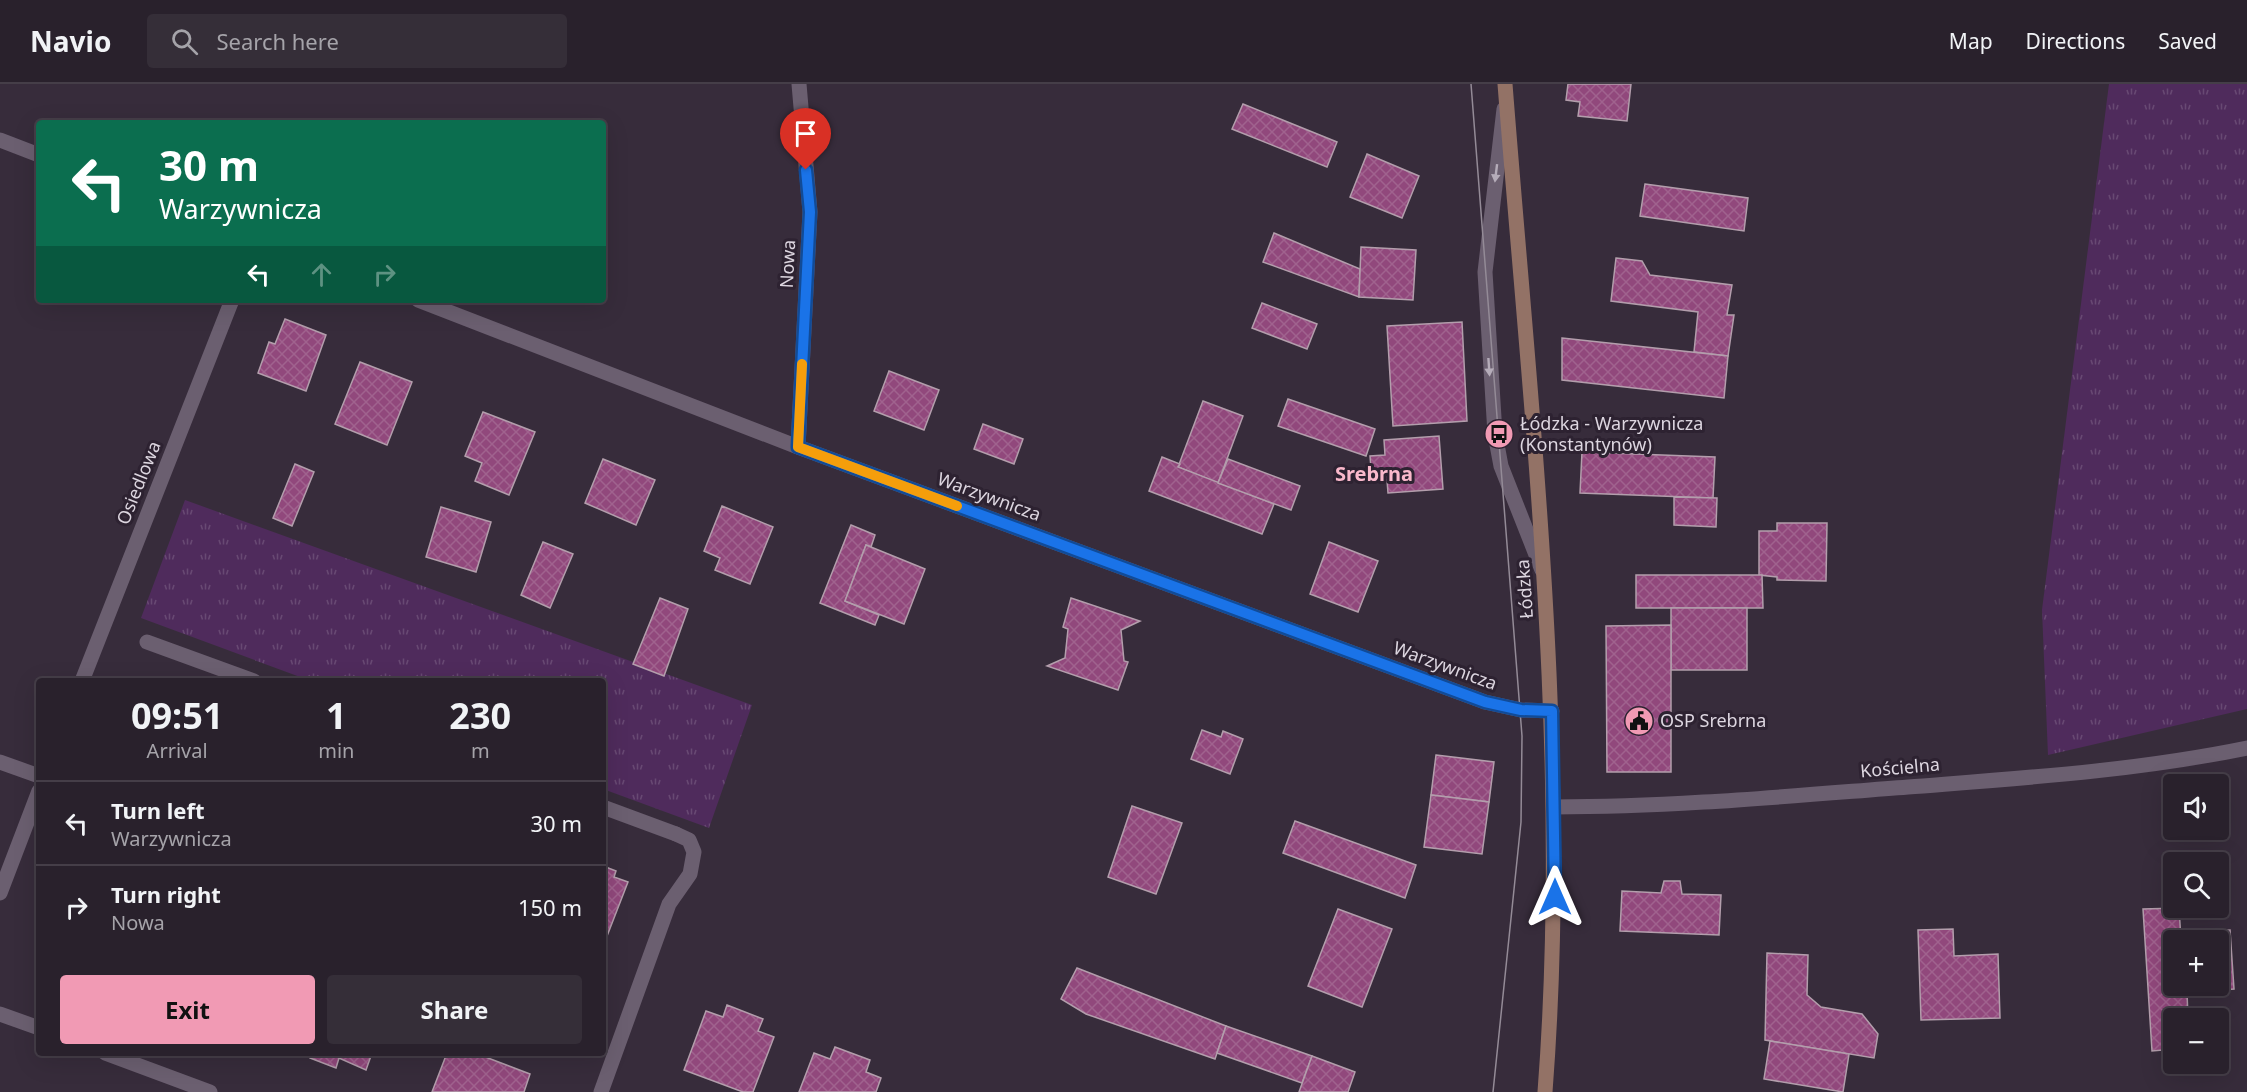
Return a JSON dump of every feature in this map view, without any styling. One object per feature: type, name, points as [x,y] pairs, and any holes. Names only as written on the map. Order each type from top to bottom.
[{"type":"main road","name":"Łódzka","points":[[1505,89],[1544,575],[1552,711],[1554,917],[1545,1092]]},
{"type":"street","name":"Nowa","points":[[798,447],[810,212],[799,84]]},
{"type":"street","points":[[1505,89],[1485,272],[1495,434],[1501,466],[1544,575]]},
{"type":"street","points":[[0,140],[36,154]]},
{"type":"street","name":"Osiedlowa","points":[[83,678],[231,303]]},
{"type":"street","name":"Warzywnicza","points":[[426,303],[798,447],[1485,702],[1521,710],[1552,711]]},
{"type":"street","points":[[147,642],[246,678]]},
{"type":"street","name":"Kościelna","points":[[1554,807],[1630,807],[1728,801],[2108,771],[2247,748]]},
{"type":"street","points":[[0,762],[36,775]]},
{"type":"street","points":[[0,893],[36,799]]},
{"type":"street","points":[[601,1092],[669,904],[690,874],[694,852],[688,840],[676,834],[606,808]]},
{"type":"street","points":[[0,1014],[36,1027]]},
{"type":"street","points":[[113,1056],[210,1092]]},
{"type":"green space","points":[[2109,84],[2247,84],[2247,709],[2048,755],[2042,610]]},
{"type":"green space","points":[[185,500],[752,705],[709,828],[606,790],[606,678],[303,678],[141,618]]},
{"type":"building","points":[[1568,84],[1631,84],[1627,121],[1578,116],[1580,102],[1566,100]]},
{"type":"building","points":[[1243,104],[1337,142],[1327,167],[1232,129]]},
{"type":"building","points":[[1367,154],[1419,176],[1402,218],[1350,197]]},
{"type":"building","points":[[1645,184],[1748,198],[1744,231],[1640,216]]},
{"type":"building","points":[[1274,233],[1360,269],[1359,297],[1263,262]]},
{"type":"building","points":[[1361,247],[1416,250],[1413,300],[1359,297]]},
{"type":"building","points":[[1616,258],[1642,261],[1650,275],[1732,285],[1727,315],[1734,315],[1728,356],[1694,352],[1698,312],[1611,301]]},
{"type":"building","points":[[1262,303],[1317,324],[1307,349],[1252,328]]},
{"type":"building","points":[[285,319],[326,335],[306,391],[258,373],[269,342],[275,344]]},
{"type":"building","points":[[1462,322],[1467,421],[1393,426],[1387,326]]},
{"type":"building","points":[[1562,338],[1728,356],[1724,398],[1562,380]]},
{"type":"building","points":[[360,362],[412,382],[387,445],[335,424]]},
{"type":"building","points":[[889,371],[939,390],[924,430],[874,411]]},
{"type":"building","points":[[1288,399],[1375,429],[1366,456],[1278,426]]},
{"type":"building","points":[[1203,401],[1243,416],[1218,483],[1178,467]]},
{"type":"building","points":[[483,412],[535,432],[509,495],[475,481],[482,463],[465,456]]},
{"type":"building","points":[[983,424],[1023,439],[1014,464],[974,449]]},
{"type":"building","points":[[1439,436],[1443,489],[1388,493],[1387,480],[1372,481],[1370,456],[1385,455],[1384,440]]},
{"type":"building","points":[[1582,452],[1715,457],[1713,498],[1580,493]]},
{"type":"building","points":[[1162,457],[1180,464],[1178,467],[1274,504],[1262,534],[1149,491]]},
{"type":"building","points":[[603,459],[655,480],[636,525],[585,503]]},
{"type":"building","points":[[1228,459],[1300,486],[1291,510],[1218,483]]},
{"type":"building","points":[[295,464],[314,472],[292,526],[273,518]]},
{"type":"building","points":[[1674,497],[1717,498],[1716,527],[1674,525]]},
{"type":"building","points":[[722,506],[773,527],[750,584],[715,570],[720,558],[704,551]]},
{"type":"building","points":[[441,507],[491,522],[476,572],[426,557]]},
{"type":"building","points":[[1777,523],[1827,523],[1826,581],[1777,580],[1777,577],[1759,575],[1759,531],[1777,531]]},
{"type":"building","points":[[851,525],[875,535],[871,547],[866,545],[845,601],[879,615],[875,625],[820,603]]},
{"type":"building","points":[[543,542],[573,554],[550,608],[521,595]]},
{"type":"building","points":[[1329,542],[1378,561],[1358,612],[1310,594]]},
{"type":"building","points":[[866,545],[925,569],[904,624],[845,601]]},
{"type":"building","points":[[1636,575],[1762,575],[1763,608],[1636,608]]},
{"type":"building","points":[[660,598],[688,609],[664,676],[633,664]]},
{"type":"building","points":[[1071,598],[1140,621],[1121,630],[1124,661],[1128,662],[1118,690],[1047,666],[1065,658],[1068,629],[1063,627]]},
{"type":"building","points":[[1671,608],[1747,608],[1747,670],[1671,670]]},
{"type":"building","name":"OSP Srebrna","points":[[1671,625],[1671,772],[1607,772],[1606,626]]},
{"type":"building","points":[[1202,730],[1221,737],[1223,731],[1243,739],[1230,774],[1191,759]]},
{"type":"building","points":[[1436,755],[1494,762],[1489,802],[1431,795]]},
{"type":"building","points":[[1431,795],[1489,802],[1482,854],[1424,847]]},
{"type":"building","points":[[1132,806],[1182,823],[1156,894],[1108,877]]},
{"type":"building","points":[[1295,821],[1416,865],[1405,898],[1283,853]]},
{"type":"building","points":[[606,867],[616,871],[614,877],[628,882],[607,936]]},
{"type":"building","points":[[1664,881],[1680,881],[1682,894],[1721,895],[1719,935],[1620,931],[1622,891],[1661,893]]},
{"type":"building","points":[[2163,908],[2163,918],[2180,918],[2180,930],[2163,930],[2163,996],[2187,996],[2188,1008],[2163,1008],[2163,1050],[2152,1051],[2143,909]]},
{"type":"building","points":[[1338,909],[1392,929],[1362,1007],[1308,986]]},
{"type":"building","points":[[1953,929],[1954,956],[1998,954],[2000,1018],[1921,1020],[1918,930]]},
{"type":"building","points":[[2230,930],[2234,989],[2229,989]]},
{"type":"building","points":[[1767,953],[1808,955],[1807,995],[1821,1007],[1862,1014],[1878,1034],[1874,1058],[1765,1040]]},
{"type":"building","points":[[1077,968],[1226,1026],[1215,1059],[1086,1014],[1061,999]]},
{"type":"building","points":[[727,1005],[763,1019],[758,1031],[774,1037],[753,1092],[743,1092],[684,1070],[706,1011],[723,1017]]},
{"type":"building","points":[[1226,1026],[1312,1056],[1302,1083],[1217,1053]]},
{"type":"building","points":[[1770,1041],[1849,1054],[1843,1092],[1764,1079]]},
{"type":"building","points":[[835,1047],[870,1060],[866,1072],[881,1078],[876,1092],[799,1092],[814,1053],[830,1059]]},
{"type":"building","points":[[310,1056],[371,1056],[366,1070],[339,1058],[336,1068],[310,1058]]},
{"type":"building","points":[[446,1056],[483,1056],[530,1074],[524,1092],[432,1092]]},
{"type":"building","points":[[1312,1056],[1355,1072],[1348,1092],[1299,1092]]},
{"type":"tram line","points":[[1471,84],[1522,736],[1521,822],[1493,1092]]},
{"type":"slow traffic","points":[[802,364],[798,447],[957,506]]},
{"type":"place","name":"Łódzka - Warzywnicza (Konstantynów)","points":[[1499,434]]},
{"type":"place","name":"OSP Srebrna","points":[[1639,721]]},
{"type":"district","name":"Srebrna","points":[[1374,474]]},
{"type":"route","points":[[806,170],[810,212],[798,447],[1485,702],[1521,710],[1552,711],[1555,897]]}]
